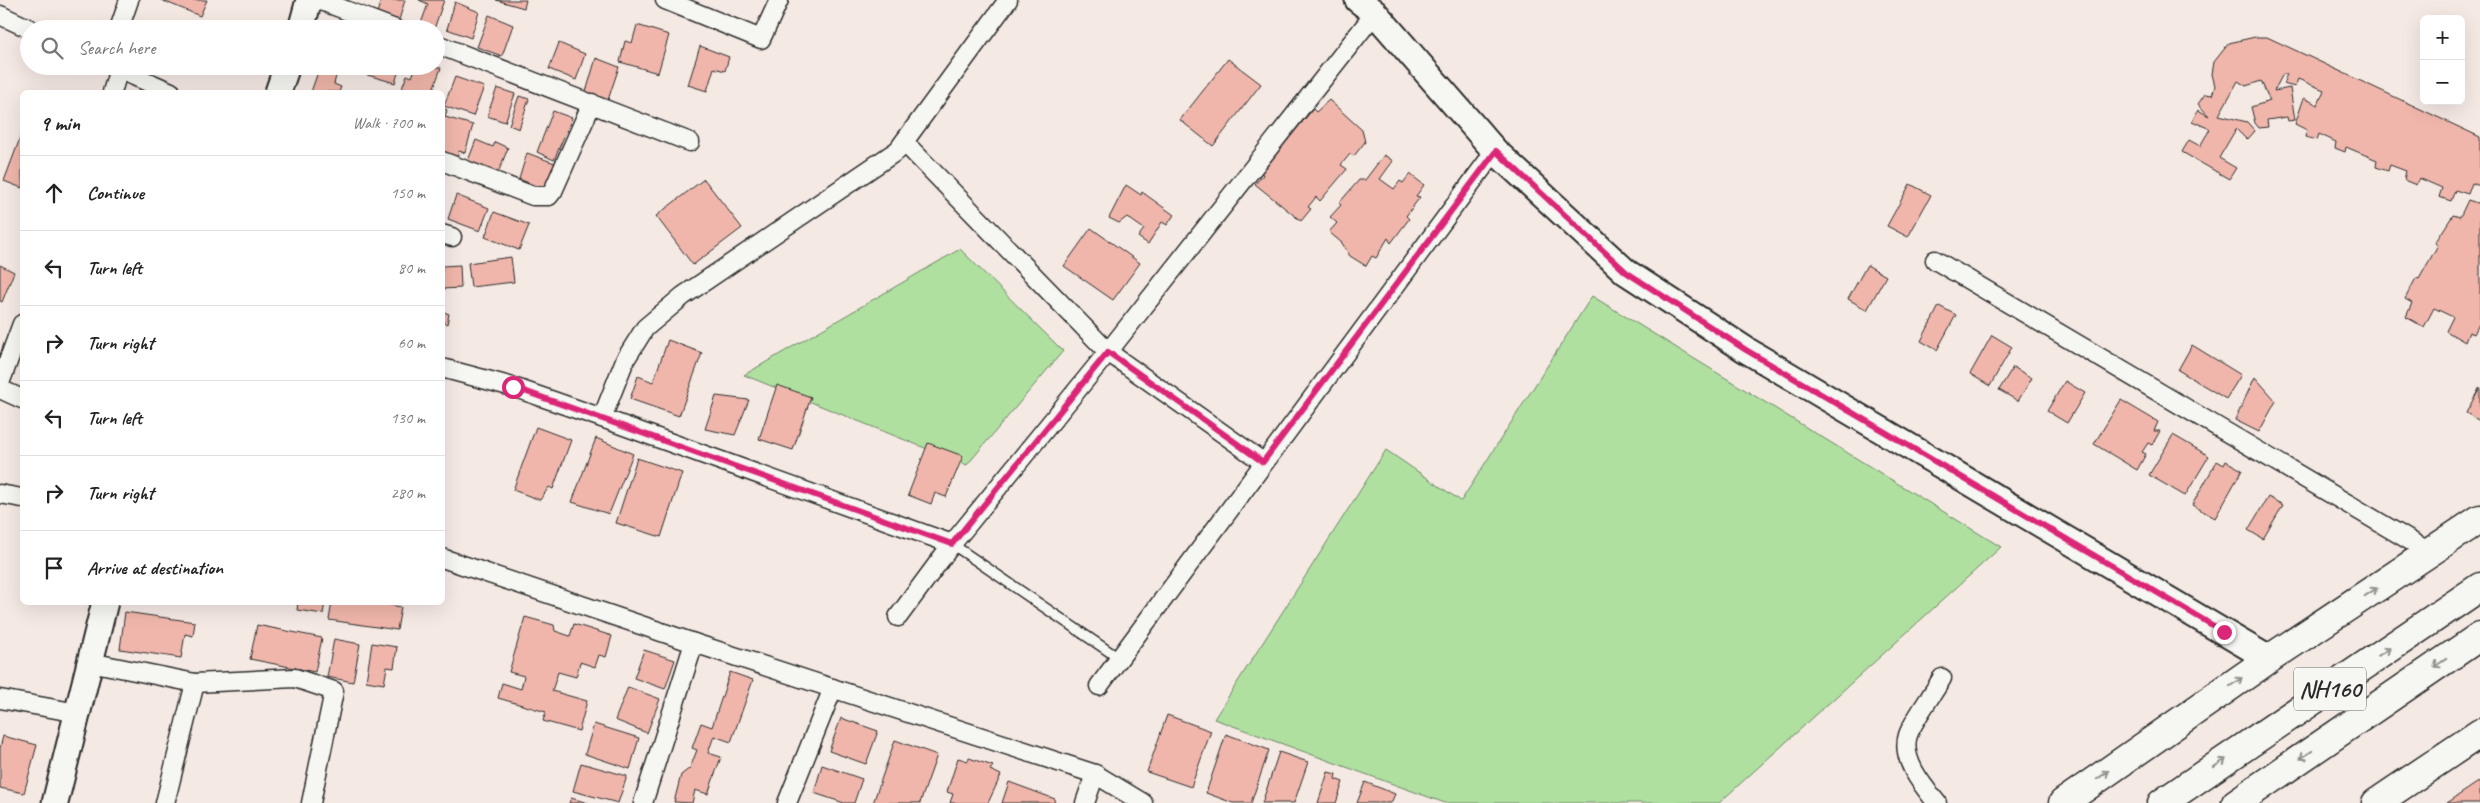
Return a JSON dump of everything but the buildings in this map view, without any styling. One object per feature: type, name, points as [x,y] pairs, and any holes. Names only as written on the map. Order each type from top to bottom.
[{"type":"main road","points":[[2063,803],[2269,659],[2480,519]]},
{"type":"main road","name":"NH160","points":[[2171,797],[2480,587]]},
{"type":"main road","name":"NH160","points":[[2236,803],[2480,636]]},
{"type":"main road","points":[[2376,803],[2480,733]]},
{"type":"street","points":[[122,20],[129,0]]},
{"type":"street","points":[[303,20],[309,0]]},
{"type":"street","points":[[319,0],[371,20]]},
{"type":"street","points":[[665,0],[761,39],[779,0]]},
{"type":"street","points":[[602,418],[625,360],[645,328],[684,296],[898,150],[1008,0]]},
{"type":"street","points":[[898,617],[952,544],[1108,352],[1366,6],[1496,151],[1626,272],[1755,355],[2269,659]]},
{"type":"street","points":[[0,15],[20,24]]},
{"type":"street","points":[[445,47],[690,142]]},
{"type":"street","points":[[112,90],[116,75]]},
{"type":"street","points":[[133,75],[166,90]]},
{"type":"street","points":[[279,90],[284,75]]},
{"type":"street","points":[[445,162],[533,196],[549,196],[553,191],[592,103]]},
{"type":"street","points":[[904,142],[1108,352],[1263,462]]},
{"type":"street","points":[[1099,686],[1263,462],[1496,151]]},
{"type":"street","points":[[1935,260],[2431,553]]},
{"type":"street","points":[[0,383],[20,329]]},
{"type":"street","points":[[445,369],[513,387],[952,544]]},
{"type":"street","points":[[0,389],[20,399]]},
{"type":"street","points":[[0,494],[20,498]]},
{"type":"street","points":[[445,559],[694,644],[1094,774],[1143,803]]},
{"type":"street","points":[[55,803],[104,605]]},
{"type":"street","points":[[642,803],[694,644]]},
{"type":"street","points":[[90,662],[195,683],[294,678],[334,691],[311,803]]},
{"type":"street","points":[[1937,803],[1919,780],[1908,756],[1908,735],[1942,678]]},
{"type":"street","points":[[165,803],[195,683]]},
{"type":"street","points":[[788,803],[833,688]]},
{"type":"street","points":[[0,699],[78,713]]},
{"type":"street","points":[[1085,803],[1094,774]]},
{"type":"lane","points":[[952,544],[1120,659]]},
{"type":"green space","points":[[960,249],[1063,351],[967,465],[744,375]]},
{"type":"green space","points":[[1592,296],[2001,547],[1719,803],[1445,803],[1214,719],[1386,450],[1461,501]]},
{"type":"route","points":[[513,387],[952,544],[1108,352],[1263,462],[1496,151],[1626,272],[1746,350],[2224,632]]}]
